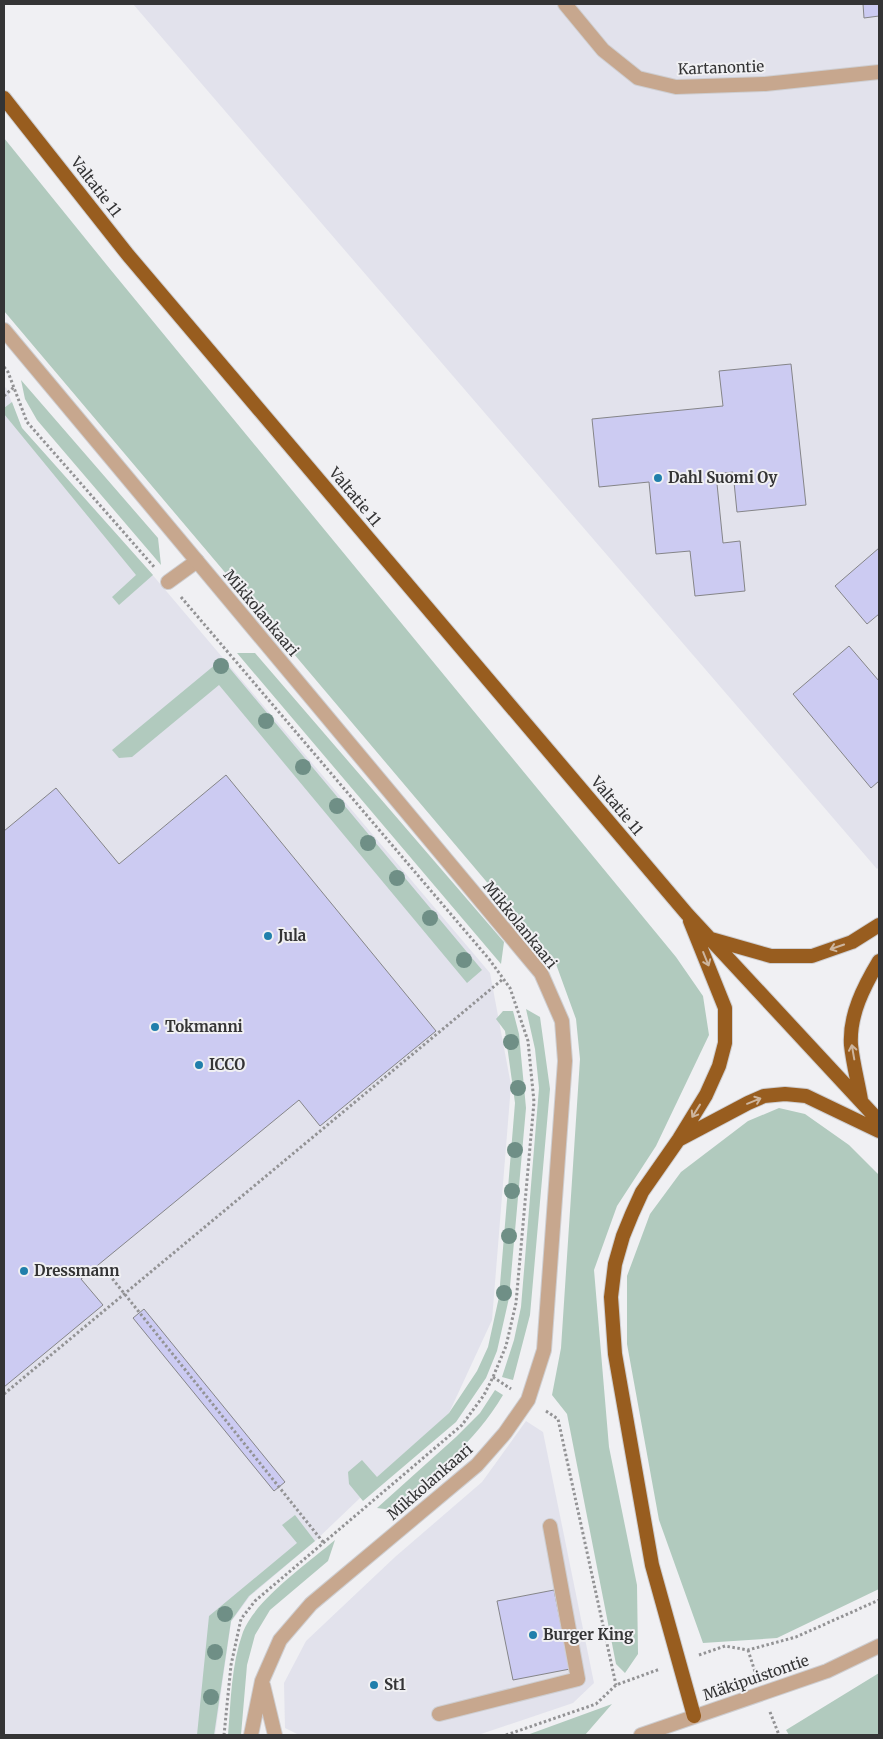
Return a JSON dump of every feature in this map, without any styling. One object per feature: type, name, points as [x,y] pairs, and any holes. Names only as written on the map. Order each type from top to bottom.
[{"type":"highway","name":"Valtatie 11","points":[[4,98],[128,255],[710,939]]},
{"type":"highway","points":[[687,914],[725,1008],[725,1044],[719,1066],[706,1095],[679,1139],[642,1192],[632,1214],[615,1264],[611,1297],[615,1354],[650,1555],[694,1716]]},
{"type":"highway","points":[[710,939],[771,956],[812,956],[852,942],[879,924]]},
{"type":"highway","points":[[710,939],[879,1121]]},
{"type":"highway","points":[[861,1100],[851,1044],[856,1007],[868,978],[879,961]]},
{"type":"highway","points":[[679,1139],[764,1096],[785,1094],[806,1096],[879,1131]]},
{"type":"street","name":"Kartanontie","points":[[565,4],[603,50],[638,78],[676,87],[765,84],[879,72]]},
{"type":"street","name":"Mikkolankaari","points":[[4,330],[541,973],[562,1021],[566,1061],[544,1350],[528,1400],[478,1465],[311,1604],[280,1640],[262,1681],[251,1735]]},
{"type":"street","points":[[168,582],[197,561]]},
{"type":"street","points":[[439,1714],[578,1679],[550,1526]]},
{"type":"street","name":"Mäkipuistontie","points":[[641,1735],[827,1671],[879,1646]]},
{"type":"street","points":[[262,1681],[275,1735]]},
{"type":"path","points":[[4,367],[8,372],[27,422],[168,582],[488,959],[510,988],[528,1041],[534,1102],[516,1303],[506,1346],[493,1377],[484,1395],[462,1425],[255,1601],[241,1619],[231,1665],[224,1735]]},
{"type":"path","points":[[4,396],[14,388]]},
{"type":"path","points":[[4,1394],[503,979]]},
{"type":"path","points":[[103,1267],[323,1542]]},
{"type":"path","points":[[493,1377],[558,1419],[616,1685]]},
{"type":"path","points":[[506,1735],[596,1704],[616,1685],[678,1662],[724,1646],[748,1650],[796,1637],[879,1600]]},
{"type":"shaded area","points":[[133,4],[879,4],[879,867],[877,869]]},
{"type":"shaded area","points":[[6,387],[21,427],[145,566],[490,973],[511,1085],[492,1320],[449,1413],[314,1542],[250,1596],[231,1622],[215,1735],[4,1735],[4,389]]},
{"type":"shaded area","points":[[526,1421],[543,1432],[594,1683],[573,1703],[478,1735],[299,1735],[285,1728],[284,1683],[306,1641],[395,1557],[482,1482]]},
{"type":"green space","points":[[4,138],[676,957],[703,996],[709,1035],[656,1146],[617,1206],[594,1270],[609,1447],[637,1585],[638,1654],[625,1673],[616,1664],[567,1414],[552,1395],[561,1348],[580,1059],[576,1019],[556,964],[4,311]]},
{"type":"green space","points":[[21,380],[158,538],[161,565],[37,420],[25,399]]},
{"type":"green space","points":[[12,402],[22,428],[153,575],[119,605],[112,597],[136,575],[4,414],[4,408]]},
{"type":"green space","points":[[237,653],[255,653],[504,942],[501,964]]},
{"type":"green space","points":[[222,659],[482,970],[467,983],[219,685],[132,757],[119,758],[112,750]]},
{"type":"green space","points":[[526,1009],[540,1017],[550,1089],[530,1315],[513,1380],[502,1377],[514,1340],[521,1307],[539,1088],[535,1049]]},
{"type":"green space","points":[[503,1011],[513,1011],[519,1034],[526,1108],[509,1298],[497,1351],[486,1378],[456,1422],[363,1501],[349,1484],[348,1472],[362,1460],[377,1477],[449,1413],[477,1371],[488,1347],[499,1297],[515,1103],[505,1031],[496,1019]]},
{"type":"green space","points":[[779,1108],[805,1114],[849,1145],[879,1175],[879,1589],[777,1638],[703,1643],[659,1520],[627,1344],[627,1276],[650,1214],[681,1172],[748,1121]]},
{"type":"green space","points":[[495,1390],[503,1395],[479,1428],[452,1457],[392,1510],[377,1508],[480,1413]]},
{"type":"green space","points":[[295,1515],[315,1541],[249,1596],[231,1621],[214,1735],[197,1735],[209,1616],[297,1543],[282,1525]]},
{"type":"green space","points":[[335,1540],[328,1561],[270,1610],[255,1635],[247,1665],[241,1735],[228,1735],[232,1683],[236,1657],[243,1632],[259,1607],[271,1594]]},
{"type":"green space","points":[[879,1673],[879,1735],[789,1735],[786,1730]]},
{"type":"green space","points":[[612,1704],[585,1735],[527,1735]]},
{"type":"building","points":[[863,4],[879,4],[879,16],[864,18]]},
{"type":"building","name":"Dahl Suomi Oy","points":[[791,364],[806,505],[737,512],[733,472],[716,474],[723,543],[740,541],[745,591],[695,596],[690,551],[656,554],[649,482],[599,487],[592,419],[723,406],[719,371]]},
{"type":"building","points":[[879,548],[879,614],[867,624],[835,586]]},
{"type":"building","points":[[849,646],[879,681],[879,781],[871,788],[793,694]]},
{"type":"building","name":"ICCO","points":[[226,775],[436,1031],[320,1126],[299,1100],[81,1279],[103,1305],[4,1387],[4,831],[56,788],[119,864]]},
{"type":"building","points":[[144,1309],[285,1482],[274,1491],[133,1318]]},
{"type":"building","name":"Burger King","points":[[554,1590],[570,1669],[513,1680],[497,1601]]},
{"type":"place","name":"Dahl Suomi Oy","points":[[658,478]]},
{"type":"place","name":"Jula","points":[[268,936]]},
{"type":"place","name":"Tokmanni","points":[[155,1027]]},
{"type":"place","name":"ICCO","points":[[199,1065]]},
{"type":"place","name":"Dressmann","points":[[24,1271]]},
{"type":"place","name":"Burger King","points":[[533,1635]]},
{"type":"place","name":"St1","points":[[374,1685]]}]
